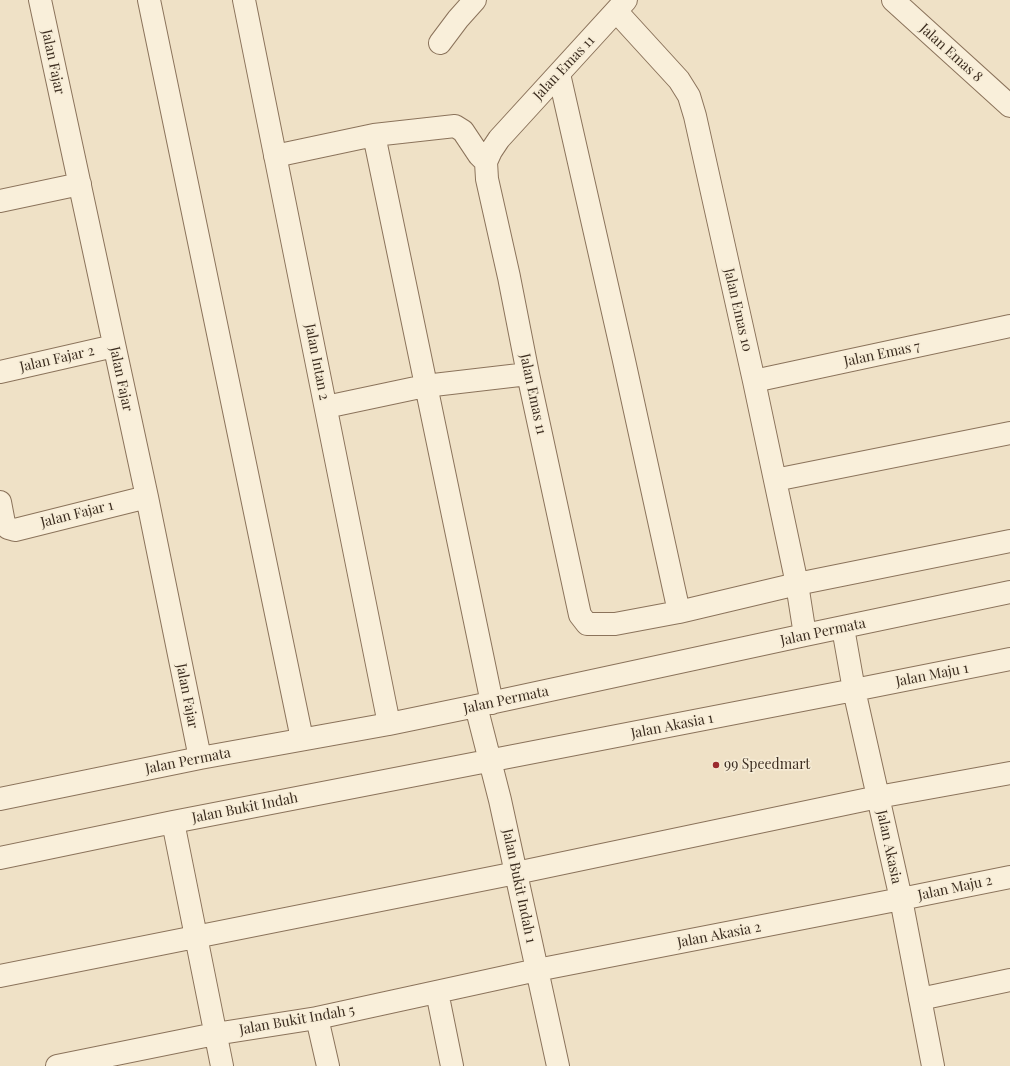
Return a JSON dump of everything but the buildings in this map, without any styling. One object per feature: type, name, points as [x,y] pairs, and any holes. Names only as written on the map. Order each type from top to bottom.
[{"type":"street","name":"Jalan Fajar","points":[[40,0],[147,497],[200,758]]},
{"type":"street","points":[[149,0],[302,739]]},
{"type":"street","name":"Jalan Intan 2","points":[[244,0],[389,724]]},
{"type":"street","points":[[440,43],[475,0]]},
{"type":"street","name":"Jalan Emas 8","points":[[892,0],[1010,106]]},
{"type":"street","name":"Jalan Emas 11","points":[[621,6],[499,139],[486,162],[487,179],[580,615],[586,624],[615,624],[679,612],[797,584],[1010,541]]},
{"type":"street","name":"Jalan Emas 10","points":[[621,6],[679,80],[689,96],[697,123],[754,381],[797,584],[806,635]]},
{"type":"street","points":[[559,74],[679,612]]},
{"type":"street","points":[[275,156],[374,136],[455,126],[463,131],[479,155],[486,162]]},
{"type":"street","name":"Jalan Bukit Indah 1","points":[[374,136],[425,386],[484,704],[490,761],[500,800],[558,1066]]},
{"type":"street","points":[[0,201],[80,184]]},
{"type":"street","name":"Jalan Emas 7","points":[[754,381],[1010,326]]},
{"type":"street","name":"Jalan Fajar 2","points":[[0,372],[114,346]]},
{"type":"street","points":[[326,408],[425,386],[528,374]]},
{"type":"street","points":[[775,480],[1010,433]]},
{"type":"street","name":"Jalan Fajar 1","points":[[0,502],[4,523],[8,528],[15,530],[147,497]]},
{"type":"street","name":"Jalan Permata","points":[[0,800],[200,758],[389,724],[1010,592]]},
{"type":"street","name":"Jalan Akasia","points":[[843,628],[854,690],[901,899],[933,1066]]},
{"type":"street","name":"Jalan Maju 1","points":[[854,690],[1010,659]]},
{"type":"street","name":"Jalan Akasia 1","points":[[490,761],[854,690]]},
{"type":"street","name":"Jalan Bukit Indah","points":[[0,858],[173,822],[490,761]]},
{"type":"street","points":[[0,976],[516,873],[878,797],[1010,773]]},
{"type":"street","points":[[173,822],[222,1066]]},
{"type":"street","name":"Jalan Maju 2","points":[[901,899],[1010,877]]},
{"type":"street","name":"Jalan Akasia 2","points":[[537,970],[901,899]]},
{"type":"street","name":"Jalan Bukit Indah 5","points":[[57,1066],[215,1034],[317,1018],[537,970]]},
{"type":"street","points":[[920,999],[1010,980]]},
{"type":"street","points":[[437,992],[452,1066]]},
{"type":"street","points":[[317,1018],[328,1066]]},
{"type":"place","name":"99 Speedmart","points":[[716,765]]}]
